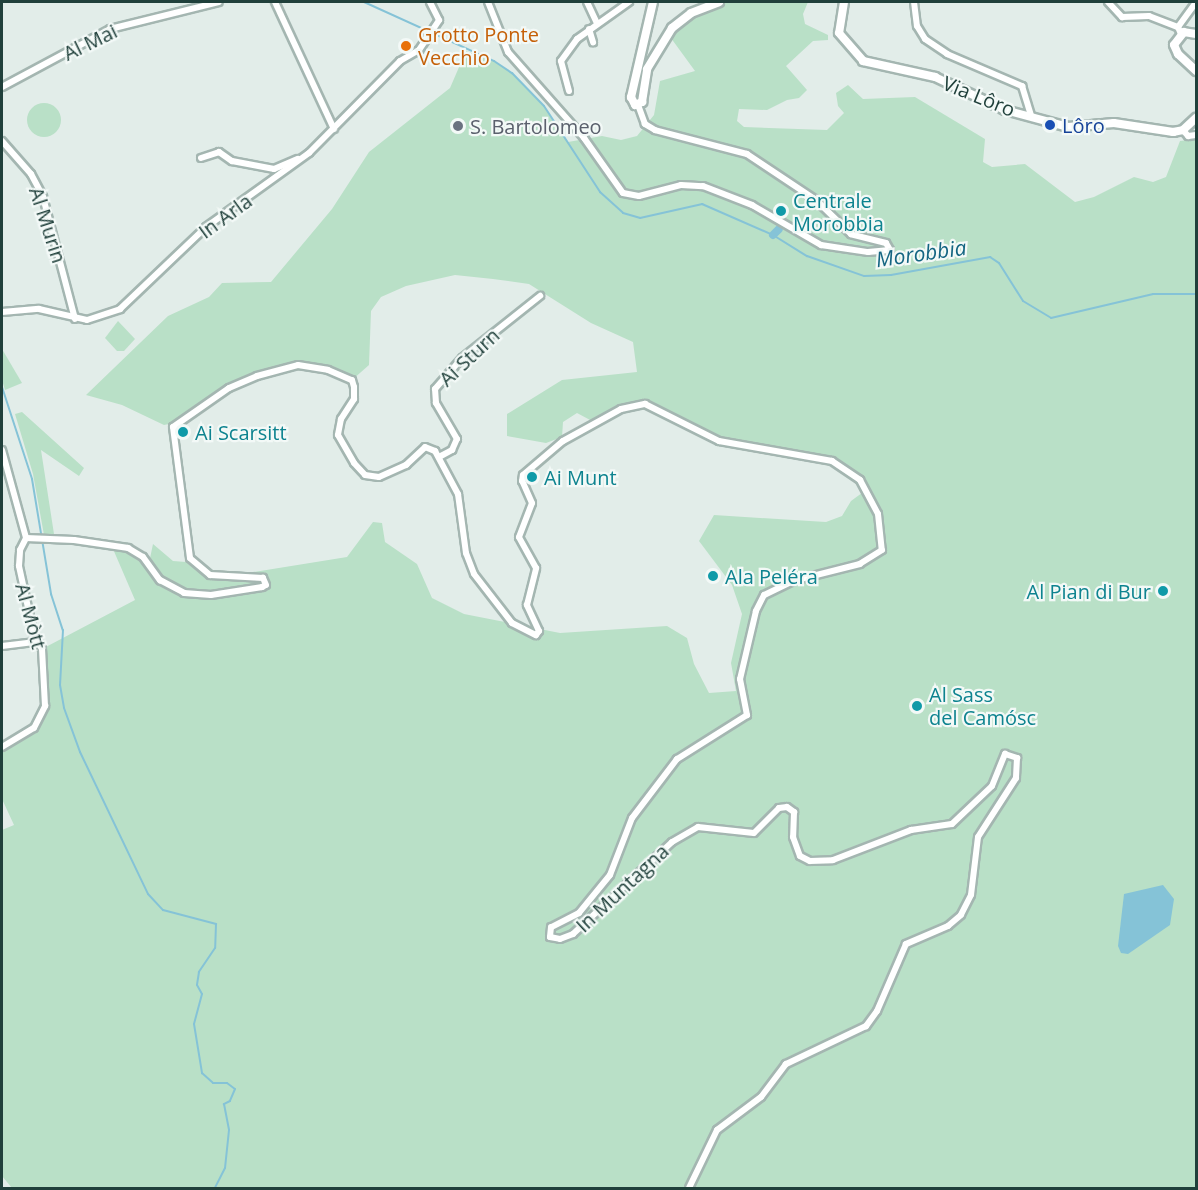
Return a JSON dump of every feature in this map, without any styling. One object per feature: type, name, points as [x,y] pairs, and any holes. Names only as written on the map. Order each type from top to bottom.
[{"type":"street","name":"Al Mai","points":[[2,87],[110,29],[219,2]]},
{"type":"street","points":[[275,2],[334,129]]},
{"type":"street","name":"In Arla","points":[[2,312],[39,309],[75,319],[92,320],[120,309],[206,227],[302,158],[334,129],[400,61],[423,46],[437,23],[438,13],[430,2]]},
{"type":"street","points":[[488,2],[508,52],[584,138],[623,193],[639,196],[681,185],[703,186],[752,205],[820,245],[868,252],[890,250],[886,243],[851,234],[816,200],[747,154],[655,130],[645,124],[631,97],[653,2]]},
{"type":"street","points":[[587,2],[597,23]]},
{"type":"street","points":[[569,91],[561,61],[589,29],[629,2]]},
{"type":"street","points":[[636,105],[642,102],[646,69],[672,28],[691,13],[719,2]]},
{"type":"street","name":"Via Lôro","points":[[844,2],[838,33],[863,61],[935,77],[1005,111],[1031,115],[1072,127],[1108,123],[1183,130]]},
{"type":"street","points":[[914,2],[917,26],[925,39],[948,54],[1022,86],[1031,115]]},
{"type":"street","points":[[1108,2],[1122,17],[1146,15],[1179,30],[1197,34]]},
{"type":"street","points":[[1196,2],[1179,30],[1175,42],[1176,51],[1197,71]]},
{"type":"street","points":[[589,29],[593,42]]},
{"type":"street","points":[[1197,118],[1183,130],[1188,136],[1197,135]]},
{"type":"street","name":"Al Murin","points":[[2,141],[30,174],[43,197],[75,319]]},
{"type":"street","points":[[201,158],[219,152],[230,160],[272,169],[302,158]]},
{"type":"street","name":"Ai Sturn","points":[[439,457],[452,450],[457,440],[436,403],[435,389],[462,358],[540,296]]},
{"type":"street","points":[[2,450],[26,538],[36,540],[54,538],[129,548],[143,557],[160,580],[184,593],[211,596],[266,585],[263,578],[210,575],[193,564],[188,551],[173,427],[229,388],[257,376],[309,364],[351,380],[354,399],[341,419],[338,435],[365,475],[388,475],[406,465],[424,447],[439,457]]},
{"type":"street","name":"In Muntagna","points":[[439,457],[458,494],[466,553],[474,574],[513,623],[522,631],[536,635],[539,631],[527,605],[536,568],[519,537],[532,503],[522,481],[523,475],[563,441],[621,409],[645,405],[719,441],[832,461],[860,480],[878,514],[882,550],[860,564],[769,590],[756,611],[741,673],[747,714],[677,759],[632,818],[610,875],[579,913],[555,924],[548,933],[554,939],[573,934],[672,842],[692,829],[708,826],[754,833],[777,810],[787,807],[794,812],[793,837],[800,856],[810,861],[837,860],[910,830],[950,825],[992,786],[1001,758],[1013,754],[1018,763],[1016,778],[978,837],[971,895],[964,911],[948,926],[906,944],[881,1003],[866,1026],[782,1068],[761,1097],[715,1133],[689,1188]]},
{"type":"street","name":"Al Mòtt","points":[[2,747],[34,728],[45,710],[42,649],[36,642],[19,566],[20,550],[26,538]]},
{"type":"street","points":[[2,646],[36,642]]},
{"type":"green space","points":[[719,2],[808,2],[803,14],[805,24],[828,35],[828,40],[813,41],[786,66],[807,90],[799,98],[787,100],[767,110],[739,109],[737,121],[744,127],[827,130],[844,113],[838,106],[836,93],[848,85],[863,99],[915,97],[985,139],[983,162],[992,167],[1025,164],[1075,202],[1094,197],[1134,177],[1153,182],[1166,177],[1180,141],[1196,139],[1196,1188],[12,1188],[2,1176],[2,830],[14,825],[2,799],[2,742],[6,745],[24,735],[45,710],[42,649],[135,600],[113,549],[129,552],[149,563],[153,544],[173,561],[186,562],[216,578],[347,557],[373,522],[382,523],[385,542],[417,564],[432,598],[464,614],[560,633],[667,626],[687,638],[694,664],[709,693],[736,691],[731,663],[742,614],[732,585],[699,541],[714,515],[826,522],[842,516],[851,501],[866,490],[843,466],[732,445],[654,408],[629,405],[592,421],[577,413],[563,422],[562,437],[546,443],[507,436],[507,414],[562,380],[637,372],[633,342],[591,323],[529,284],[493,279],[455,275],[406,286],[381,297],[371,311],[369,365],[352,380],[298,365],[229,388],[178,422],[164,425],[122,405],[86,395],[168,316],[209,297],[222,283],[271,282],[332,209],[369,152],[450,88],[466,51],[494,61],[512,73],[544,106],[568,142],[602,136],[621,140],[637,136],[654,115],[660,81],[695,71],[668,34]]},
{"type":"green space","points":[[44,103],[56,108],[61,120],[56,132],[44,137],[32,132],[27,120],[32,108]]},
{"type":"green space","points":[[118,321],[135,339],[124,351],[117,351],[105,338]]},
{"type":"green space","points":[[2,349],[22,383],[5,390],[2,380]]},
{"type":"green space","points":[[22,412],[84,468],[79,476],[41,450],[54,534],[44,535],[33,474],[15,414]]},
{"type":"water","points":[[1163,885],[1174,899],[1170,925],[1128,954],[1121,953],[1118,946],[1124,894]]},
{"type":"waterway","name":"Morobbia","points":[[364,2],[494,61],[512,73],[544,106],[600,192],[623,213],[640,218],[702,204],[773,235],[807,256],[864,276],[891,275],[990,257],[999,263],[1023,301],[1051,318],[1153,294],[1196,294]]},
{"type":"waterway","points":[[773,235],[779,229]]},
{"type":"waterway","points":[[2,387],[32,479],[51,594],[63,630],[60,685],[64,708],[80,752],[148,894],[163,910],[216,924],[215,948],[199,972],[197,985],[202,994],[194,1024],[202,1073],[213,1083],[227,1083],[235,1089],[230,1101],[224,1104],[229,1130],[225,1168],[215,1188]]},
{"type":"place","name":"Grotto Ponte Vecchio","points":[[406,46]]},
{"type":"place","name":"Lôro","points":[[1050,125]]},
{"type":"place","name":"S. Bartolomeo","points":[[458,126]]},
{"type":"place","name":"Centrale Morobbia","points":[[781,211]]},
{"type":"place","name":"Ai Scarsitt","points":[[183,432]]},
{"type":"place","name":"Ai Munt","points":[[532,477]]},
{"type":"place","name":"Ala Peléra","points":[[713,576]]},
{"type":"place","name":"Al Pian di Bur","points":[[1163,591]]},
{"type":"place","name":"Al Sass del Camósc","points":[[917,706]]}]
